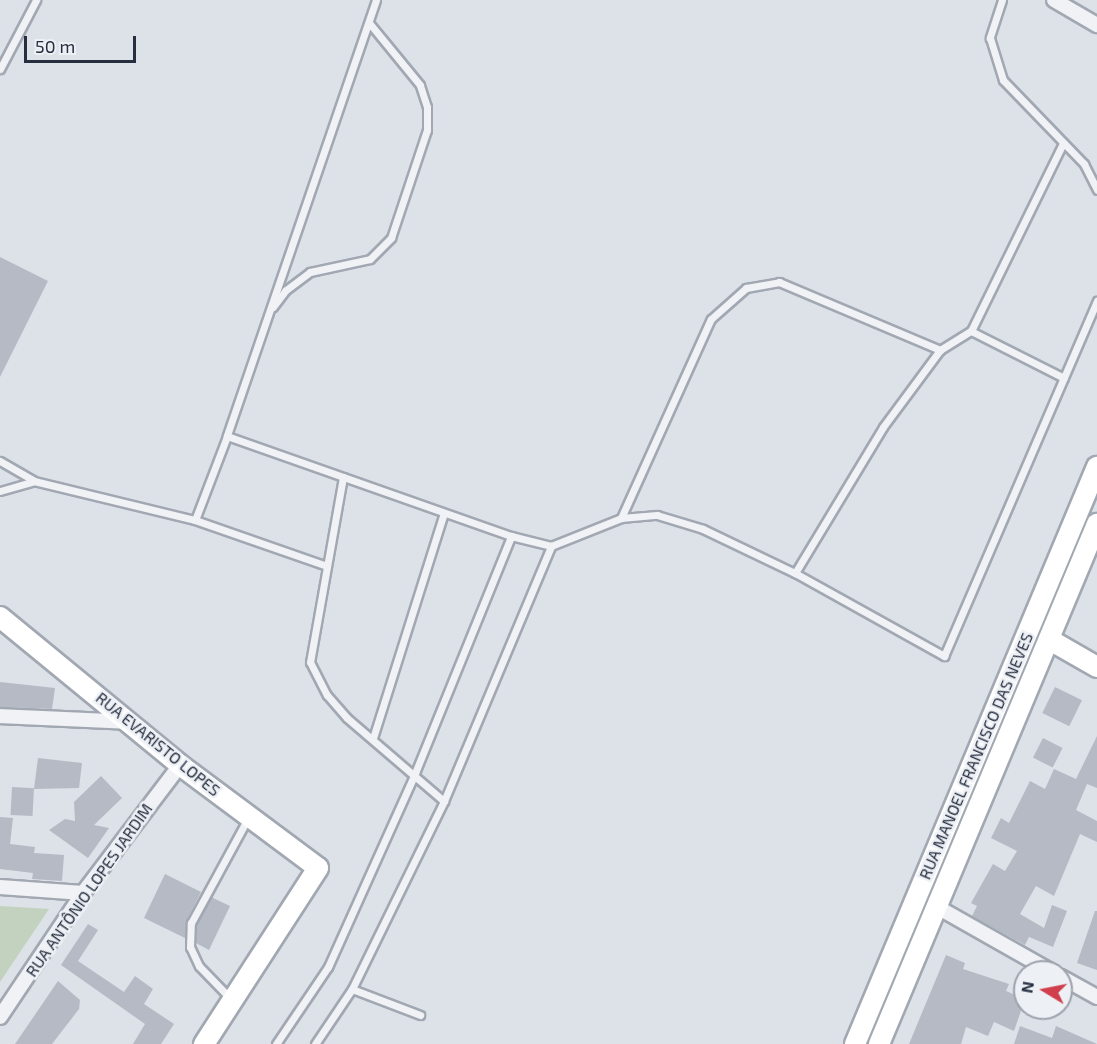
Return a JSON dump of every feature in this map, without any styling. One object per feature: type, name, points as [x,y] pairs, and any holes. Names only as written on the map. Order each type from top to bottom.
[{"type":"main road","name":"RUA MANOEL FRANCISCO DAS NEVES","points":[[855,1044],[1097,467]]},
{"type":"main road","name":"RUA MANOEL FRANCISCO DAS NEVES","points":[[879,1044],[939,908],[1097,524]]},
{"type":"main road","name":"RUA EVARISTO LOPES","points":[[0,616],[180,765],[318,868],[232,1001]]},
{"type":"main road","points":[[1050,640],[1097,667]]},
{"type":"main road","points":[[204,1044],[232,1001]]},
{"type":"street","points":[[1054,0],[1097,25]]},
{"type":"street","points":[[0,716],[130,722]]},
{"type":"street","name":"RUA ANTÔNIO LOPES JARDIM","points":[[0,1017],[83,893],[180,765]]},
{"type":"street","points":[[0,887],[83,893]]},
{"type":"street","points":[[939,908],[1031,960]]},
{"type":"street","points":[[1073,984],[1097,998]]},
{"type":"lane","points":[[0,69],[36,0]]},
{"type":"lane","points":[[195,520],[227,436],[370,24],[376,0]]},
{"type":"lane","points":[[1002,0],[990,38],[993,60],[1003,80],[1084,164],[1097,190]]},
{"type":"lane","points":[[269,314],[286,290],[310,272],[370,259],[391,238],[427,130],[427,107],[420,86],[370,24]]},
{"type":"lane","points":[[795,573],[883,427],[940,350],[971,331],[1063,143]]},
{"type":"lane","points":[[621,518],[711,319],[746,288],[779,282],[940,350]]},
{"type":"lane","points":[[227,436],[511,536],[551,546],[621,518],[657,515],[703,529],[795,573],[944,656],[1097,301]]},
{"type":"lane","points":[[971,331],[1064,378]]},
{"type":"lane","points":[[0,461],[34,481],[195,520],[324,565]]},
{"type":"lane","points":[[343,477],[324,565],[310,662],[327,694],[444,801]]},
{"type":"lane","points":[[0,491],[34,481]]},
{"type":"lane","points":[[373,738],[444,513]]},
{"type":"lane","points":[[276,1044],[328,967],[415,773],[511,536]]},
{"type":"lane","points":[[315,1044],[352,989],[444,801],[551,546]]},
{"type":"lane","points":[[232,1001],[199,966],[190,947],[191,923],[249,816]]},
{"type":"lane","points":[[352,989],[420,1015]]},
{"type":"green space","points":[[0,906],[49,909],[0,982]]},
{"type":"building","points":[[0,257],[48,281],[0,377]]},
{"type":"building","points":[[0,682],[55,688],[52,709],[0,707]]},
{"type":"building","points":[[1055,687],[1082,700],[1069,726],[1042,713]]},
{"type":"building","points":[[1097,736],[1097,788],[1087,784],[1076,810],[1097,821],[1097,842],[1080,834],[1054,896],[1036,886],[1020,914],[1044,928],[1052,905],[1067,911],[1053,947],[1029,937],[1025,945],[972,916],[977,906],[971,903],[993,864],[1005,871],[1017,851],[991,838],[1001,818],[1009,823],[1030,781],[1045,789],[1054,769],[1076,779]]},
{"type":"building","points":[[1043,738],[1063,748],[1053,768],[1033,758]]},
{"type":"building","points":[[38,758],[82,763],[79,788],[34,789]]},
{"type":"building","points":[[101,776],[122,798],[94,825],[109,828],[88,858],[49,830],[65,819],[75,821],[74,802]]},
{"type":"building","points":[[12,787],[34,788],[33,816],[11,815]]},
{"type":"building","points":[[0,817],[13,818],[10,844],[35,847],[34,853],[64,855],[62,881],[32,879],[33,873],[0,869]]},
{"type":"building","points":[[165,874],[201,892],[186,921],[185,938],[144,918]]},
{"type":"building","points":[[211,897],[230,906],[209,950],[196,943],[197,925]]},
{"type":"building","points":[[1095,911],[1097,911],[1097,970],[1077,963]]},
{"type":"building","points":[[88,924],[98,930],[78,961],[124,992],[135,976],[153,989],[144,1004],[174,1024],[161,1044],[133,1044],[145,1024],[61,965]]},
{"type":"building","points":[[946,955],[965,963],[963,969],[1009,984],[1006,991],[1013,994],[1013,1020],[1018,1020],[1014,1031],[994,1022],[988,1036],[966,1027],[961,1044],[909,1044]]},
{"type":"building","points":[[58,981],[80,1000],[79,1009],[52,1044],[15,1044]]},
{"type":"building","points":[[1020,1026],[1052,1038],[1056,1026],[1097,1044],[1014,1044]]}]
